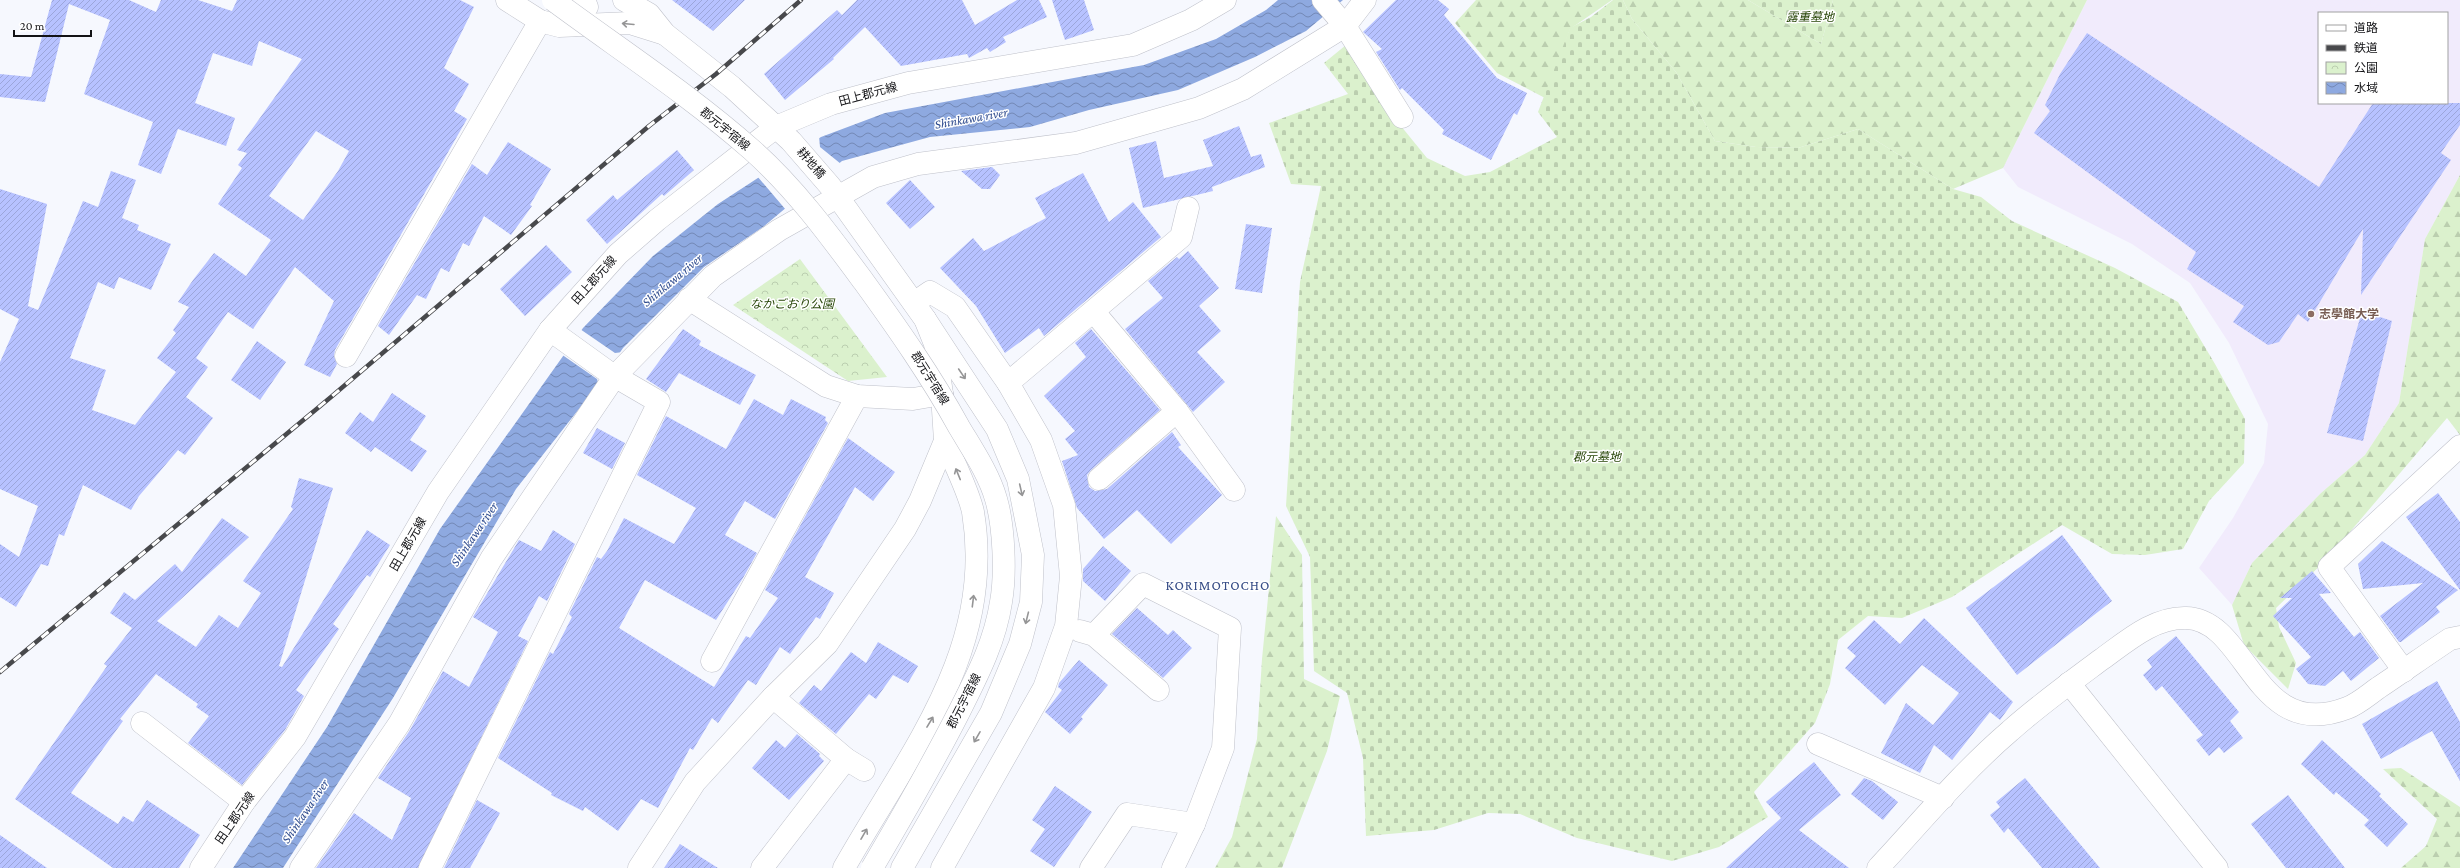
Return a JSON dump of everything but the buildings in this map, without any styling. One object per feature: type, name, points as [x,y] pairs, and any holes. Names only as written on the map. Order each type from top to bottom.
[{"type":"street","points":[[507,0],[540,21],[560,26],[575,24],[630,23],[665,34]]},
{"type":"street","name":"郡元宇宿線","points":[[553,0],[706,113],[753,151],[803,203],[826,230],[906,341],[942,396],[974,453],[996,498],[1001,533],[1002,598],[996,629],[986,658],[927,776],[872,868]]},
{"type":"street","points":[[575,24],[587,7],[584,0]]},
{"type":"street","points":[[624,0],[649,14],[665,34]]},
{"type":"street","name":"田上郡元線","points":[[201,868],[244,802],[295,737],[438,492],[550,330],[618,254],[657,220],[831,104],[908,83],[1134,46],[1191,20],[1225,0]]},
{"type":"street","points":[[1322,0],[1345,26],[1402,117]]},
{"type":"street","points":[[301,868],[399,724],[491,559],[613,375],[713,276],[834,191],[872,177],[918,164],[1076,143],[1199,108],[1243,89],[1345,26],[1365,0]]},
{"type":"street","points":[[346,356],[540,21]]},
{"type":"street","name":"耕地橋","points":[[665,34],[732,87],[784,134],[834,191],[919,311]]},
{"type":"street","points":[[1008,383],[1094,312],[1181,237],[1188,208]]},
{"type":"street","points":[[919,311],[930,292],[956,307],[1008,383],[1041,440],[1064,505],[1071,576],[1066,626],[1044,688],[942,868]]},
{"type":"street","points":[[690,299],[826,386],[856,396],[913,399],[942,394]]},
{"type":"street","points":[[844,868],[939,706],[961,652],[974,603],[976,551],[972,510],[945,441],[942,394],[935,344],[919,311]]},
{"type":"street","points":[[902,868],[991,712],[1020,644],[1031,602],[1033,555],[1018,479],[997,429],[919,311]]},
{"type":"street","points":[[1094,312],[1178,411],[1234,490]]},
{"type":"street","points":[[430,868],[659,402],[613,375],[550,330]]},
{"type":"street","points":[[712,661],[856,396]]},
{"type":"street","points":[[1099,479],[1178,411]]},
{"type":"street","points":[[639,868],[695,782],[773,697],[827,644],[905,529],[920,501],[945,441]]},
{"type":"street","points":[[2404,671],[2329,567],[2460,446]]},
{"type":"street","points":[[1094,634],[1143,584],[1230,628],[1223,748],[1194,824],[1173,868]]},
{"type":"street","points":[[1878,868],[1943,798],[2009,732],[2069,683],[2139,633],[2165,620],[2187,617],[2203,621],[2220,633],[2261,685],[2290,711],[2324,714],[2349,708],[2450,639],[2460,636]]},
{"type":"street","points":[[1066,626],[1094,634],[1158,690]]},
{"type":"street","points":[[2069,683],[2217,868]]},
{"type":"street","points":[[762,868],[855,764],[773,697]]},
{"type":"street","points":[[142,723],[244,802]]},
{"type":"street","points":[[1818,744],[1943,798]]},
{"type":"street","points":[[1092,868],[1127,814],[1194,824]]},
{"type":"shaded area","name":"志學館大学","points":[[2087,0],[2460,0],[2460,175],[2425,239],[2399,403],[2365,455],[2321,493],[2252,563],[2232,605],[2199,568],[2233,518],[2264,463],[2268,424],[2229,343],[2190,283],[2132,244],[2018,187],[2003,168]]},
{"type":"green space","points":[[1476,0],[1612,0],[1570,29],[1545,98],[1497,73],[1455,23]]},
{"type":"green space","name":"郡元墓地","points":[[1613,0],[1623,0],[1632,19],[1676,72],[1715,141],[1756,147],[1798,148],[1858,129],[1953,189],[1981,197],[2012,221],[2115,268],[2178,302],[2215,364],[2245,419],[2244,463],[2209,501],[2183,549],[2145,555],[2112,554],[2062,525],[1952,597],[1902,618],[1868,616],[1838,640],[1830,684],[1815,723],[1754,792],[1768,817],[1719,847],[1672,861],[1577,838],[1520,814],[1488,813],[1434,830],[1366,836],[1363,758],[1347,693],[1314,671],[1310,557],[1286,506],[1300,282],[1321,186],[1291,184],[1269,123],[1348,94],[1324,63],[1346,45],[1383,104],[1427,158],[1465,176],[1490,172],[1557,137],[1538,112],[1570,28],[1591,17]]},
{"type":"green space","points":[[1623,0],[1748,0],[1821,44],[1833,0],[2087,0],[2003,168],[1953,189],[1858,129],[1798,148],[1756,147],[1715,141],[1676,72],[1632,19]]},
{"type":"green space","name":"露重墓地","points":[[1748,0],[1833,0],[1821,44]]},
{"type":"green space","points":[[2460,175],[2460,435],[2447,418],[2326,560],[2276,608],[2279,627],[2296,663],[2288,689],[2244,645],[2232,605],[2252,563],[2321,493],[2365,455],[2399,403],[2425,239]]},
{"type":"green space","name":"なかごおり公園","points":[[800,259],[887,377],[848,381],[733,305]]},
{"type":"green space","points":[[1276,516],[1302,555],[1304,679],[1340,696],[1327,751],[1282,868],[1215,868],[1232,837],[1257,739],[1262,659]]},
{"type":"green space","points":[[2401,768],[2460,807],[2460,868],[2401,868],[2426,846],[2437,819],[2383,769]]},
{"type":"water","name":"Shinkawa river","points":[[1278,0],[1343,0],[1306,31],[1255,57],[1178,90],[1089,110],[1030,127],[930,137],[842,161],[763,227],[704,267],[623,348],[597,386],[516,489],[393,698],[283,868],[233,868],[327,727],[440,529],[583,328],[653,256],[718,204],[821,137],[885,113],[1144,65],[1216,39],[1266,10]]},
{"type":"pier","points":[[819,136],[820,147],[841,164],[786,210],[757,176]]},
{"type":"pier","points":[[580,329],[615,353],[623,352],[599,386],[597,379],[561,354]]},
{"type":"railway","points":[[0,672],[331,397],[649,126],[716,74],[801,0]]},
{"type":"place","name":"志學館大学","points":[[2311,314]]},
{"type":"district","name":"KORIMOTOCHO","points":[[1218,585]]}]
